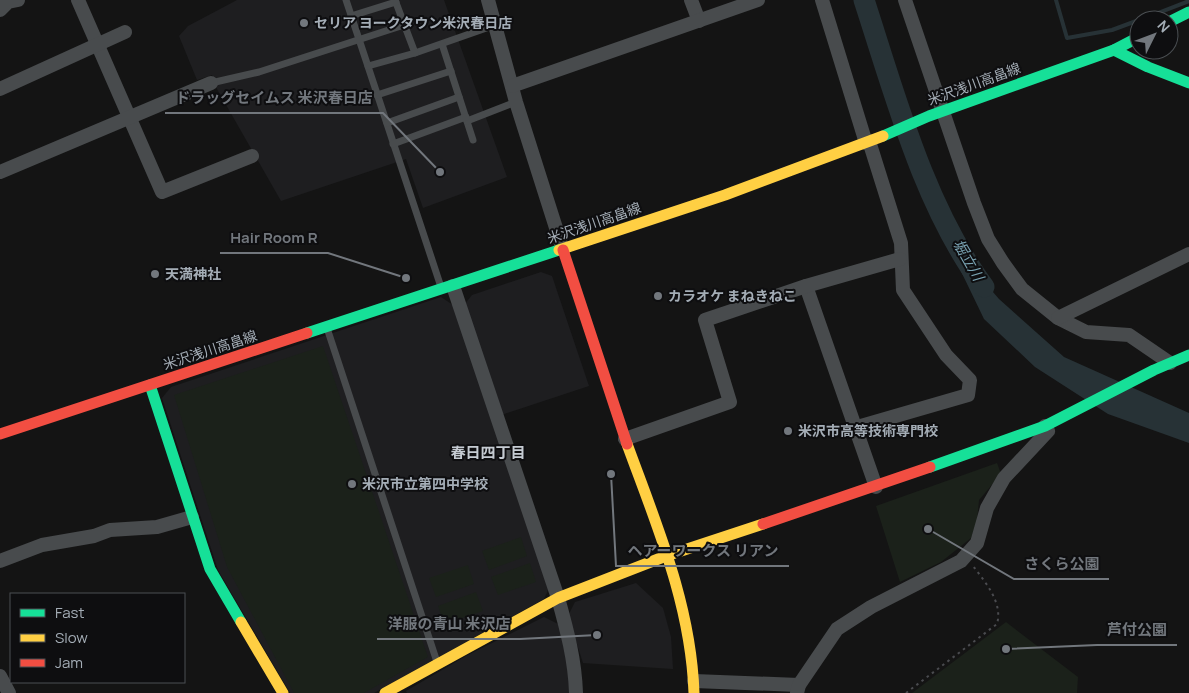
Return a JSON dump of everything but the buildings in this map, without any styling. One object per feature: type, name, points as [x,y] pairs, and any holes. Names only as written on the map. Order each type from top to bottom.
[{"type":"street","points":[[0,10],[8,2],[18,0]]},
{"type":"street","points":[[78,0],[162,192],[252,156]]},
{"type":"street","points":[[488,0],[516,102],[563,250],[686,620],[694,687],[798,689],[837,630],[871,607],[961,561],[977,543],[987,508],[1004,478],[1048,431],[1045,426]]},
{"type":"street","points":[[691,0],[699,21]]},
{"type":"street","points":[[512,86],[758,0]]},
{"type":"street","points":[[822,0],[901,243],[900,259],[903,290],[946,355],[970,380],[968,395],[854,428]]},
{"type":"street","points":[[904,0],[974,203],[988,239],[1003,264],[1022,289],[1058,318],[1086,332],[1129,335],[1170,363]]},
{"type":"street","points":[[0,89],[125,32]]},
{"type":"street","name":"米沢浅川高畠線","points":[[0,434],[448,288],[725,195],[867,142],[929,116],[1114,50],[1129,42]]},
{"type":"street","points":[[1114,50],[1148,67],[1189,83]]},
{"type":"street","points":[[0,172],[128,116],[211,83]]},
{"type":"street","points":[[1058,318],[1189,254]]},
{"type":"street","points":[[625,439],[730,402],[704,320],[806,286],[900,259]]},
{"type":"street","points":[[806,286],[876,487]]},
{"type":"street","points":[[448,288],[558,598],[576,671],[576,693]]},
{"type":"street","points":[[385,693],[558,598],[666,556],[876,487],[1045,426],[1154,370],[1189,355]]},
{"type":"street","points":[[150,385],[210,569],[283,693]]},
{"type":"street","points":[[0,562],[42,545],[94,536],[110,530],[157,528],[192,516]]},
{"type":"street","points":[[0,676],[9,693]]},
{"type":"lane","points":[[346,0],[393,144],[448,288]]},
{"type":"lane","points":[[351,16],[395,1],[415,53]]},
{"type":"lane","points":[[211,83],[259,72],[404,25]]},
{"type":"lane","points":[[368,66],[415,53],[495,25]]},
{"type":"lane","points":[[442,44],[473,140]]},
{"type":"lane","points":[[377,95],[451,71]]},
{"type":"lane","points":[[386,123],[459,97]]},
{"type":"lane","points":[[393,144],[516,102]]},
{"type":"lane","points":[[327,327],[438,664]]},
{"type":"path","points":[[906,693],[997,624],[1000,614],[994,597],[969,561]]},
{"type":"shaded area","points":[[237,0],[444,0],[507,177],[423,208],[406,159],[281,201],[217,89],[212,75],[197,80],[179,36],[188,26]]},
{"type":"shaded area","points":[[943,234],[999,299],[1064,357],[1189,413],[1189,443],[1108,414],[1035,367],[984,319]]},
{"type":"shaded area","points":[[541,272],[552,276],[589,386],[501,415],[464,305],[472,295]]},
{"type":"shaded area","name":"米沢市立第四中学校","points":[[441,297],[453,305],[549,588],[544,599],[374,693],[290,693],[218,570],[162,398],[171,387]]},
{"type":"shaded area","points":[[323,346],[428,657],[364,693],[294,693],[227,567],[174,395]]},
{"type":"shaded area","points":[[997,463],[1001,474],[979,500],[977,520],[971,538],[941,562],[900,582],[876,506]]},
{"type":"shaded area","points":[[521,537],[527,556],[489,570],[482,551]]},
{"type":"shaded area","points":[[530,563],[536,582],[498,595],[491,577]]},
{"type":"shaded area","points":[[468,565],[474,584],[436,597],[429,578]]},
{"type":"shaded area","points":[[636,583],[663,608],[671,637],[673,669],[583,663],[568,616],[575,602]]},
{"type":"shaded area","points":[[476,592],[483,611],[444,624],[438,606]]},
{"type":"shaded area","points":[[544,617],[560,625],[572,693],[407,693],[406,691],[466,656]]},
{"type":"shaded area","points":[[1006,622],[1078,677],[1077,693],[912,693]]},
{"type":"waterway","name":"堀立川","points":[[864,0],[913,149],[928,186],[944,221],[984,287]]},
{"type":"waterway","points":[[1056,0],[1067,38],[1112,30],[1129,24]]},
{"type":"waterway","points":[[1166,10],[1189,1]]},
{"type":"traffic: fast","points":[[1179,17],[1189,12]]},
{"type":"traffic: fast","points":[[883,136],[929,116],[1114,50],[1129,42]]},
{"type":"traffic: fast","points":[[1114,50],[1148,67],[1189,83]]},
{"type":"traffic: fast","points":[[307,333],[559,250]]},
{"type":"traffic: fast","points":[[930,467],[1045,426],[1154,370],[1189,355]]},
{"type":"traffic: fast","points":[[150,385],[210,569],[241,622]]},
{"type":"traffic: slow","points":[[559,250],[725,195],[883,136]]},
{"type":"traffic: slow","points":[[627,444],[671,566],[686,628],[694,693]]},
{"type":"traffic: slow","points":[[385,693],[558,598],[666,556],[763,524]]},
{"type":"traffic: slow","points":[[241,622],[283,693]]},
{"type":"traffic: jam","points":[[563,250],[627,444]]},
{"type":"traffic: jam","points":[[0,434],[307,333]]},
{"type":"traffic: jam","points":[[763,524],[930,467]]},
{"type":"place","name":"セリア ヨークタウン米沢春日店","points":[[304,23]]},
{"type":"place","name":"ドラッグセイムス 米沢春日店","points":[[440,172]]},
{"type":"place","name":"天満神社","points":[[155,274]]},
{"type":"place","name":"Hair Room R","points":[[406,278]]},
{"type":"place","name":"カラオケ まねきねこ","points":[[658,296]]},
{"type":"place","name":"米沢市高等技術専門校","points":[[788,431]]},
{"type":"place","name":"ヘアーワークス リアン","points":[[611,474]]},
{"type":"place","name":"米沢市立第四中学校","points":[[352,484]]},
{"type":"place","name":"さくら公園","points":[[928,529]]},
{"type":"place","name":"洋服の青山 米沢店","points":[[597,635]]},
{"type":"place","name":"芦付公園","points":[[1006,649]]},
{"type":"district","name":"春日四丁目","points":[[488,453]]}]
